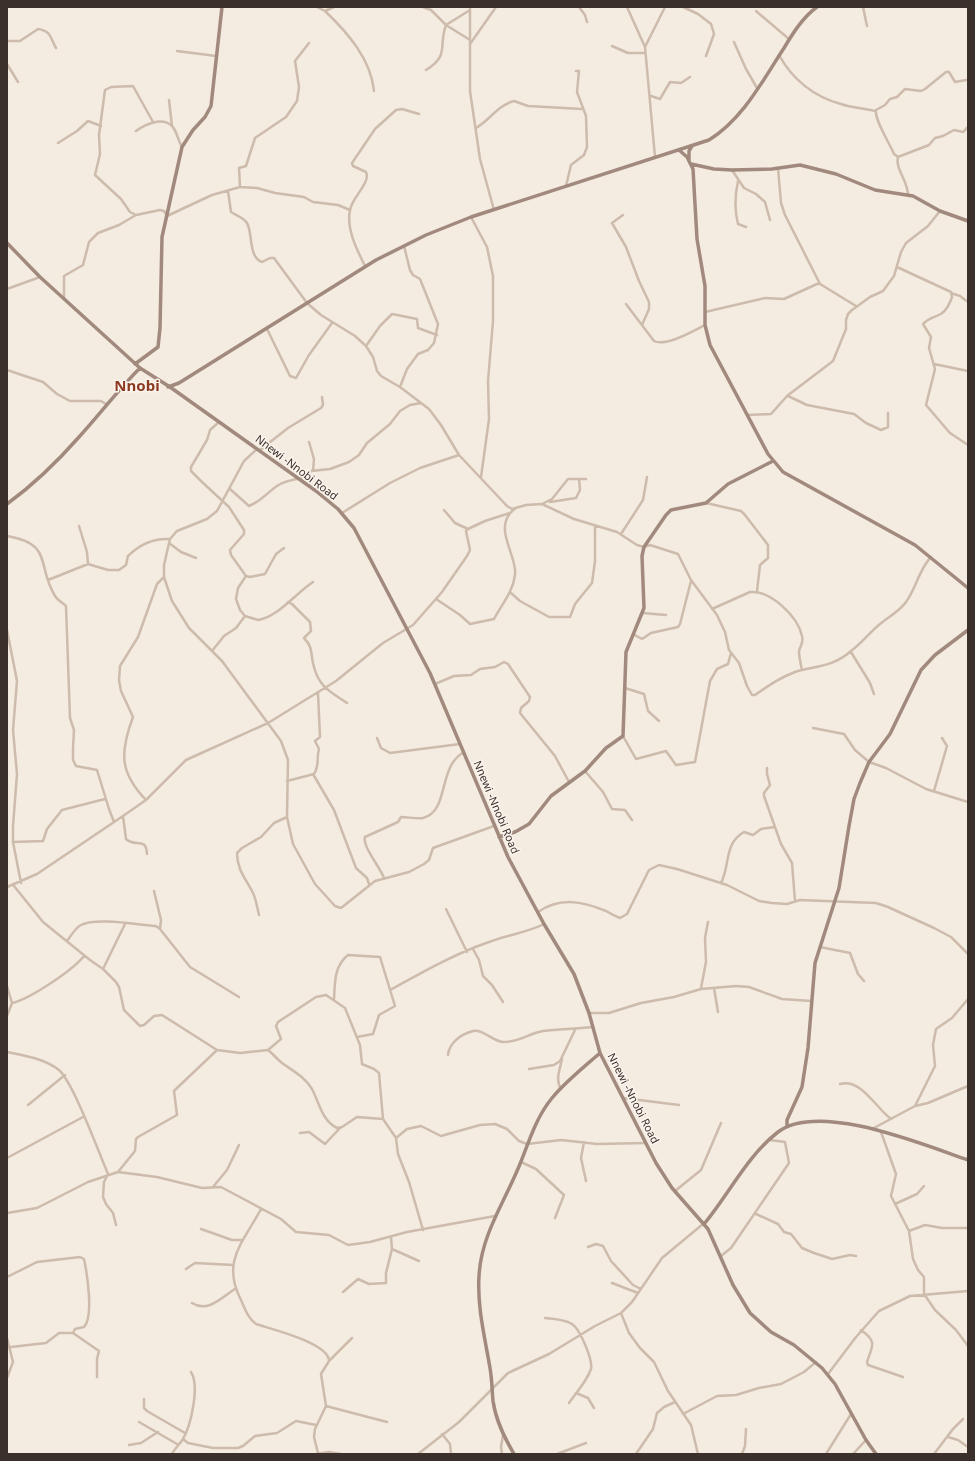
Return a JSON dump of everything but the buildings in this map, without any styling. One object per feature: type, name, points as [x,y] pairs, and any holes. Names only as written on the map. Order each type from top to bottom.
[{"type":"main road","points":[[168,387],[179,383],[268,329],[365,266],[426,235],[471,217],[709,140],[726,128],[738,116],[758,88],[789,39],[806,17],[817,7]]},
{"type":"main road","points":[[135,364],[156,350],[159,341],[162,237],[182,146],[209,111],[212,99],[221,8]]},
{"type":"main road","points":[[692,146],[689,151],[693,173],[696,239],[705,286],[705,325],[710,345],[773,461],[789,477],[900,536],[932,557],[968,588]]},
{"type":"main road","points":[[679,150],[683,152],[690,162],[714,169],[732,170],[778,168],[800,165],[836,174],[875,190],[908,195],[920,200],[940,212],[968,222]]},
{"type":"main road","name":"Nnewi -Nnobi Road","points":[[7,243],[40,277],[135,364],[316,490],[342,513],[363,543],[408,628],[435,684],[499,837],[537,912],[574,974],[589,1013],[600,1053],[663,1174],[674,1191],[704,1224],[721,1256],[733,1286],[750,1314],[771,1332],[794,1345],[816,1361],[828,1374],[866,1440],[876,1454]]},
{"type":"main road","points":[[7,504],[66,451],[106,404],[140,368]]},
{"type":"main road","points":[[176,392],[179,383]]},
{"type":"main road","points":[[499,837],[515,832],[529,824],[545,802],[585,771],[606,748],[622,736],[626,652],[643,613],[645,598],[642,556],[644,547],[666,515],[671,510],[706,503],[728,484],[773,461]]},
{"type":"main road","points":[[787,1127],[788,1120],[802,1087],[808,1048],[811,1001],[819,947],[835,901],[854,799],[869,762],[890,734],[921,670],[935,655],[968,630]]},
{"type":"main road","points":[[514,1454],[503,1434],[494,1408],[493,1387],[479,1304],[478,1290],[482,1253],[495,1216],[521,1162],[527,1144],[542,1111],[561,1089],[600,1053]]},
{"type":"main road","points":[[704,1224],[753,1156],[787,1127],[801,1122],[818,1121],[872,1129],[968,1160]]},
{"type":"street","points":[[317,7],[325,11],[352,41],[370,73],[374,91]]},
{"type":"street","points":[[325,11],[334,7]]},
{"type":"street","points":[[423,7],[431,10],[446,25],[470,40]]},
{"type":"street","points":[[469,44],[496,7]]},
{"type":"street","points":[[579,7],[585,15],[587,22]]},
{"type":"street","points":[[628,7],[645,47],[655,157]]},
{"type":"street","points":[[645,47],[665,7]]},
{"type":"street","points":[[683,7],[698,14],[711,24],[714,34],[706,56]]},
{"type":"street","points":[[863,7],[867,26]]},
{"type":"street","points":[[426,70],[438,62],[442,54],[446,25],[470,8]]},
{"type":"street","points":[[470,8],[470,91],[485,180],[494,210]]},
{"type":"street","points":[[756,11],[789,39]]},
{"type":"street","points":[[7,41],[20,41],[38,29],[48,31],[51,34],[56,48]]},
{"type":"street","points":[[734,42],[746,69],[758,88]]},
{"type":"street","points":[[240,187],[238,171],[239,168],[246,166],[255,138],[286,117],[297,101],[299,87],[295,61],[309,43]]},
{"type":"street","points":[[612,46],[628,53],[645,53]]},
{"type":"street","points":[[177,51],[216,56]]},
{"type":"street","points":[[779,55],[788,70],[797,80],[823,97],[840,104],[875,111],[885,106],[890,100],[898,97],[904,89],[923,90],[931,86],[946,72],[949,72],[955,82],[966,80]]},
{"type":"street","points":[[7,64],[18,82]]},
{"type":"street","points":[[566,186],[571,165],[584,155],[586,150],[588,126],[577,92],[580,73],[576,70]]},
{"type":"street","points":[[650,96],[660,99],[670,82],[681,83],[690,77]]},
{"type":"street","points":[[136,215],[130,212],[118,195],[94,174],[100,154],[105,90],[111,87],[133,86],[152,122]]},
{"type":"street","points":[[169,100],[173,127],[182,146]]},
{"type":"street","points":[[476,128],[486,122],[498,109],[514,101],[528,106],[582,109]]},
{"type":"street","points":[[365,266],[353,239],[350,210],[357,194],[366,183],[367,176],[366,172],[353,166],[352,163],[375,129],[396,110],[402,109],[419,114]]},
{"type":"street","points":[[875,111],[894,154],[898,157],[899,169],[907,185],[908,195]]},
{"type":"street","points":[[58,143],[77,131],[88,121],[101,126]]},
{"type":"street","points":[[136,131],[152,122],[167,124],[173,127]]},
{"type":"street","points":[[898,157],[929,145],[935,138],[943,136],[954,130],[963,132],[968,127]]},
{"type":"street","points":[[778,168],[781,203],[785,215],[820,284],[856,306]]},
{"type":"street","points":[[732,170],[744,188],[756,194],[765,202],[770,220]]},
{"type":"street","points":[[738,180],[735,197],[737,219],[738,224],[746,227]]},
{"type":"street","points":[[64,298],[64,276],[83,265],[89,242],[93,237],[98,233],[119,225],[136,215],[160,210],[164,211],[167,216],[212,195],[240,187],[257,188],[304,197],[313,202],[338,205],[350,210]]},
{"type":"street","points":[[228,191],[231,212],[243,218],[250,229],[251,240],[256,257],[262,262],[270,258],[274,258],[307,303],[332,323],[355,336],[366,346],[373,357],[377,371],[381,376],[400,387],[421,403],[441,425],[459,455],[481,476],[507,506],[516,508]]},
{"type":"street","points":[[747,415],[771,414],[787,396],[833,361],[846,329],[846,320],[852,310],[870,297],[882,292],[894,276],[901,252],[906,243],[928,226],[940,212]]},
{"type":"street","points":[[623,215],[613,221],[612,226],[626,247],[650,303],[642,325]]},
{"type":"street","points":[[471,217],[487,247],[493,276],[493,322],[488,381],[489,419],[481,476]]},
{"type":"street","points":[[400,387],[407,369],[418,354],[432,347],[436,335],[437,318],[420,279],[413,275],[410,270],[404,246]]},
{"type":"street","points":[[897,267],[960,296],[968,302]]},
{"type":"street","points":[[7,289],[40,277]]},
{"type":"street","points":[[705,312],[765,298],[784,299],[809,286],[820,284]]},
{"type":"street","points":[[951,293],[952,297],[946,309],[941,314],[929,319],[924,324],[931,337],[928,348],[934,364],[930,391],[926,402],[928,408],[950,433],[968,445]]},
{"type":"street","points":[[626,304],[654,341],[662,343],[705,325]]},
{"type":"street","points":[[366,346],[380,326],[392,314],[417,320],[418,328],[436,335]]},
{"type":"street","points":[[268,329],[290,376],[294,378],[298,376],[309,355],[332,323]]},
{"type":"street","points":[[934,364],[968,371]]},
{"type":"street","points":[[7,370],[31,376],[43,382],[57,394],[70,401],[101,401],[106,404]]},
{"type":"street","points":[[787,396],[807,405],[854,414],[866,423],[881,430],[888,427],[888,413]]},
{"type":"street","points":[[322,397],[323,405],[321,408],[288,428],[258,449],[244,461],[224,501],[217,511],[207,519],[177,531],[170,539],[164,565],[164,577],[179,612],[189,628],[232,674],[281,741],[287,755],[287,817],[293,844],[315,884],[335,906],[338,908],[344,907],[369,884],[384,878],[409,872],[424,864],[429,860],[432,849],[436,846],[494,826]]},
{"type":"street","points":[[230,489],[249,506],[272,492],[277,486],[299,478],[304,478],[313,471],[330,469],[349,462],[359,455],[367,443],[390,424],[400,411],[410,405],[421,403]]},
{"type":"street","points":[[220,422],[210,430],[207,440],[190,467],[191,471],[224,501],[245,532],[231,548],[230,553],[246,576],[250,577],[265,574],[276,554],[284,548]]},
{"type":"street","points":[[309,442],[314,459],[313,471]]},
{"type":"street","points":[[342,513],[390,483],[420,468],[459,455]]},
{"type":"street","points":[[621,534],[643,500],[648,477]]},
{"type":"street","points":[[548,502],[558,493],[568,479],[586,479]]},
{"type":"street","points":[[444,510],[455,523],[468,529],[485,521],[510,513],[516,508],[526,505],[542,504],[576,498],[580,490],[579,480]]},
{"type":"street","points":[[706,503],[741,511],[768,545],[768,558],[760,565],[756,591]]},
{"type":"street","points":[[542,504],[595,526],[621,534],[637,545],[644,547],[650,545],[678,554],[691,580],[712,609],[725,632],[727,646],[739,663],[747,686],[752,695],[755,695],[776,680],[802,670],[824,666],[851,652],[881,623],[903,607],[926,562],[932,557]]},
{"type":"street","points":[[436,599],[460,615],[470,624],[494,619],[511,593],[515,573],[506,538],[505,527],[510,513]]},
{"type":"street","points":[[79,526],[87,552],[88,564]]},
{"type":"street","points":[[511,593],[520,602],[549,617],[570,617],[575,604],[592,583],[595,560],[595,526]]},
{"type":"street","points":[[7,887],[22,883],[55,863],[146,800],[190,757],[268,724],[324,689],[348,672],[383,643],[408,628],[436,599],[469,552],[468,529]]},
{"type":"street","points":[[7,536],[20,538],[37,548],[41,553],[44,569],[56,598],[66,606],[70,718],[74,730],[73,760],[76,766],[97,770],[105,799],[114,822]]},
{"type":"street","points":[[48,580],[88,564],[108,570],[119,570],[126,565],[128,556],[144,544],[158,539],[170,539]]},
{"type":"street","points":[[169,543],[181,552],[196,558]]},
{"type":"street","points":[[246,576],[238,588],[236,599],[240,610],[245,616],[261,619],[280,610],[301,590],[313,582]]},
{"type":"street","points":[[146,800],[134,785],[125,769],[126,738],[133,717],[121,691],[119,671],[120,666],[138,637],[157,584],[164,577]]},
{"type":"street","points":[[633,634],[642,639],[651,633],[678,627],[691,580]]},
{"type":"street","points":[[712,609],[742,595],[756,591],[783,606],[797,624],[802,637],[803,643],[799,652],[802,670]]},
{"type":"street","points":[[288,602],[312,624],[311,631],[304,638],[311,648],[313,666],[324,689],[347,703]]},
{"type":"street","points":[[643,613],[666,615]]},
{"type":"street","points":[[212,652],[224,636],[236,628],[245,616]]},
{"type":"street","points":[[7,630],[16,681],[13,712],[17,774],[13,817],[14,842],[22,883]]},
{"type":"street","points":[[851,652],[870,683],[874,694]]},
{"type":"street","points":[[622,736],[636,759],[666,751],[676,765],[695,762],[710,681],[718,669],[728,664],[731,653]]},
{"type":"street","points":[[435,684],[454,676],[471,676],[480,670],[491,668],[506,662],[529,695],[529,701],[521,708],[520,713],[555,756],[569,782]]},
{"type":"street","points":[[625,688],[643,693],[648,711],[659,721]]},
{"type":"street","points":[[287,781],[313,774],[319,764],[317,755],[319,749],[315,741],[320,737],[318,693]]},
{"type":"street","points":[[813,728],[844,734],[854,750],[869,762],[934,791],[968,802]]},
{"type":"street","points":[[377,738],[381,748],[390,753],[460,744]]},
{"type":"street","points":[[934,791],[947,746],[942,738]]},
{"type":"street","points":[[384,878],[366,846],[365,837],[398,822],[401,817],[424,817],[434,811],[439,804],[452,761],[464,752]]},
{"type":"street","points":[[768,768],[767,774],[770,785],[764,793],[764,796],[769,814],[784,852],[792,866],[795,901]]},
{"type":"street","points":[[585,771],[603,792],[612,809],[624,810],[632,820]]},
{"type":"street","points":[[313,774],[334,810],[356,868],[367,878],[369,884]]},
{"type":"street","points":[[14,842],[43,841],[47,829],[62,810],[105,799]]},
{"type":"street","points":[[123,816],[126,839],[131,842],[144,844],[147,854]]},
{"type":"street","points":[[259,915],[254,894],[240,871],[237,853],[242,848],[261,837],[274,823],[287,817]]},
{"type":"street","points":[[721,883],[728,852],[738,836],[744,832],[753,835],[762,829],[775,827]]},
{"type":"street","points":[[537,912],[552,903],[568,902],[590,905],[620,918],[626,914],[649,870],[656,866],[677,869],[721,883],[740,890],[759,901],[780,904],[795,901],[835,901],[876,904],[888,907],[951,938],[968,954]]},
{"type":"street","points":[[14,886],[43,922],[84,956],[103,969],[119,988],[124,1010],[140,1026],[144,1025],[154,1016],[162,1015],[217,1050],[240,1053],[268,1050],[281,1039],[276,1026],[278,1022],[320,995],[326,995],[344,1006],[357,1037],[362,1064],[374,1069],[378,1073],[383,1119],[396,1138],[398,1154],[409,1182],[423,1230]]},
{"type":"street","points":[[154,891],[161,920],[160,929]]},
{"type":"street","points":[[446,909],[468,952]]},
{"type":"street","points":[[67,941],[78,927],[84,924],[110,922],[156,926],[190,967],[239,997]]},
{"type":"street","points":[[701,989],[706,962],[705,938],[708,922]]},
{"type":"street","points":[[103,969],[126,924]]},
{"type":"street","points":[[390,990],[442,960],[468,952],[489,941],[507,937],[544,924]]},
{"type":"street","points":[[819,947],[850,953],[858,974],[864,981]]},
{"type":"street","points":[[473,949],[479,960],[483,976],[492,985],[504,1002]]},
{"type":"street","points":[[334,1000],[340,961],[348,955],[380,957],[395,1006],[379,1015],[373,1034],[357,1037]]},
{"type":"street","points":[[12,1002],[21,999],[61,976],[79,962],[84,956]]},
{"type":"street","points":[[7,986],[12,1002],[7,1016]]},
{"type":"street","points":[[589,1013],[609,1013],[641,1003],[674,997],[701,989],[749,986],[782,999],[811,1001]]},
{"type":"street","points":[[714,988],[718,1012]]},
{"type":"street","points":[[915,1106],[936,1066],[933,1045],[936,1029],[952,1018],[968,999]]},
{"type":"street","points":[[448,1055],[449,1046],[454,1041],[473,1031],[480,1032],[500,1042],[506,1042],[520,1040],[544,1031],[592,1027]]},
{"type":"street","points":[[561,1089],[558,1074],[562,1059],[576,1029]]},
{"type":"street","points":[[118,1172],[132,1155],[138,1137],[177,1115],[174,1091],[217,1050]]},
{"type":"street","points":[[268,1050],[306,1081],[312,1089],[326,1118],[333,1126],[340,1128]]},
{"type":"street","points":[[7,1052],[40,1060],[52,1065],[65,1075],[108,1174]]},
{"type":"street","points":[[529,1069],[554,1065],[562,1059]]},
{"type":"street","points":[[28,1105],[65,1075]]},
{"type":"street","points":[[840,1084],[847,1082],[856,1085],[891,1119]]},
{"type":"street","points":[[872,1129],[915,1106],[928,1103],[968,1086]]},
{"type":"street","points":[[623,1098],[679,1105]]},
{"type":"street","points":[[7,1158],[83,1117]]},
{"type":"street","points":[[300,1134],[309,1132],[326,1144],[340,1128],[357,1117],[383,1119]]},
{"type":"street","points":[[674,1191],[701,1170],[721,1123]]},
{"type":"street","points":[[396,1138],[407,1129],[421,1126],[441,1136],[480,1125],[495,1124],[507,1129],[520,1141],[527,1144],[561,1140],[608,1144],[646,1143]]},
{"type":"street","points":[[881,1132],[896,1174],[891,1192],[894,1204],[909,1231],[913,1259],[924,1278],[924,1294],[935,1310],[956,1330],[968,1346]]},
{"type":"street","points":[[721,1256],[731,1248],[756,1214],[789,1163],[785,1142],[770,1140]]},
{"type":"street","points":[[584,1142],[582,1158],[586,1181]]},
{"type":"street","points":[[214,1187],[227,1170],[239,1145]]},
{"type":"street","points":[[521,1162],[536,1169],[564,1195],[555,1218]]},
{"type":"street","points":[[7,1213],[37,1208],[88,1182],[108,1174],[118,1172],[157,1177],[202,1188],[221,1187],[228,1189],[261,1210],[281,1219],[296,1232],[329,1235],[348,1245],[495,1216]]},
{"type":"street","points":[[108,1174],[104,1182],[104,1197],[106,1204],[113,1213],[116,1225]]},
{"type":"street","points":[[894,1204],[917,1194],[924,1186]]},
{"type":"street","points":[[261,1210],[248,1232],[241,1240],[233,1265],[232,1280],[235,1290],[250,1319],[256,1324],[318,1346],[328,1355],[329,1361]]},
{"type":"street","points":[[756,1214],[778,1224],[784,1232],[791,1234],[802,1248],[832,1259],[850,1255],[856,1256]]},
{"type":"street","points":[[418,1454],[467,1414],[508,1373],[549,1354],[621,1313],[641,1289],[662,1258],[704,1224]]},
{"type":"street","points":[[909,1231],[925,1224],[942,1228],[968,1228]]},
{"type":"street","points":[[201,1229],[232,1240],[241,1240]]},
{"type":"street","points":[[343,1292],[358,1279],[369,1284],[386,1283],[386,1273],[392,1249],[392,1237]]},
{"type":"street","points":[[588,1247],[596,1244],[603,1246],[611,1261],[633,1285],[641,1289]]},
{"type":"street","points":[[392,1249],[403,1252],[419,1261]]},
{"type":"street","points":[[7,1277],[37,1262],[80,1258],[84,1259],[89,1299],[88,1320],[84,1327],[75,1329],[73,1333]]},
{"type":"street","points":[[186,1269],[195,1263],[233,1265]]},
{"type":"street","points":[[612,1283],[638,1293]]},
{"type":"street","points":[[192,1303],[203,1308],[210,1306],[235,1290]]},
{"type":"street","points":[[828,1374],[861,1330],[879,1311],[910,1296],[968,1291]]},
{"type":"street","points":[[621,1313],[628,1333],[654,1362],[675,1402],[690,1425],[698,1454]]},
{"type":"street","points":[[545,1318],[567,1322],[576,1327],[591,1363],[588,1375],[569,1403]]},
{"type":"street","points":[[861,1330],[868,1335],[872,1342],[872,1349],[867,1362],[868,1365],[902,1377]]},
{"type":"street","points":[[10,1347],[46,1343],[59,1333],[73,1333],[99,1350],[97,1359],[97,1377]]},
{"type":"street","points":[[7,1338],[14,1362],[7,1378]]},
{"type":"street","points":[[341,1454],[317,1454],[314,1437],[316,1424],[326,1406],[321,1378],[322,1371],[329,1361],[352,1338]]},
{"type":"street","points":[[683,1414],[717,1396],[736,1395],[781,1384],[804,1372],[816,1361]]},
{"type":"street","points":[[172,1454],[177,1444],[183,1439],[194,1404],[195,1383],[191,1372]]},
{"type":"street","points":[[576,1393],[588,1398],[594,1408]]},
{"type":"street","points":[[144,1399],[144,1408],[146,1411],[185,1433]]},
{"type":"street","points":[[636,1454],[653,1428],[657,1413],[664,1407],[675,1402]]},
{"type":"street","points":[[326,1406],[387,1422]]},
{"type":"street","points":[[826,1454],[852,1414]]},
{"type":"street","points":[[934,1454],[963,1419]]},
{"type":"street","points":[[183,1439],[188,1443],[213,1448],[238,1448],[243,1446],[255,1436],[277,1433],[296,1421],[316,1424]]},
{"type":"street","points":[[138,1422],[177,1444]]},
{"type":"street","points":[[742,1454],[746,1429]]},
{"type":"street","points":[[129,1445],[141,1443],[158,1432]]},
{"type":"street","points":[[442,1434],[450,1444],[451,1454]]},
{"type":"street","points":[[502,1454],[501,1442],[503,1434]]},
{"type":"street","points":[[948,1437],[958,1440],[968,1447]]},
{"type":"street","points":[[853,1454],[866,1440]]},
{"type":"street","points":[[557,1454],[586,1443]]},
{"type":"district","name":"Nnobi","points":[[137,385]]}]
